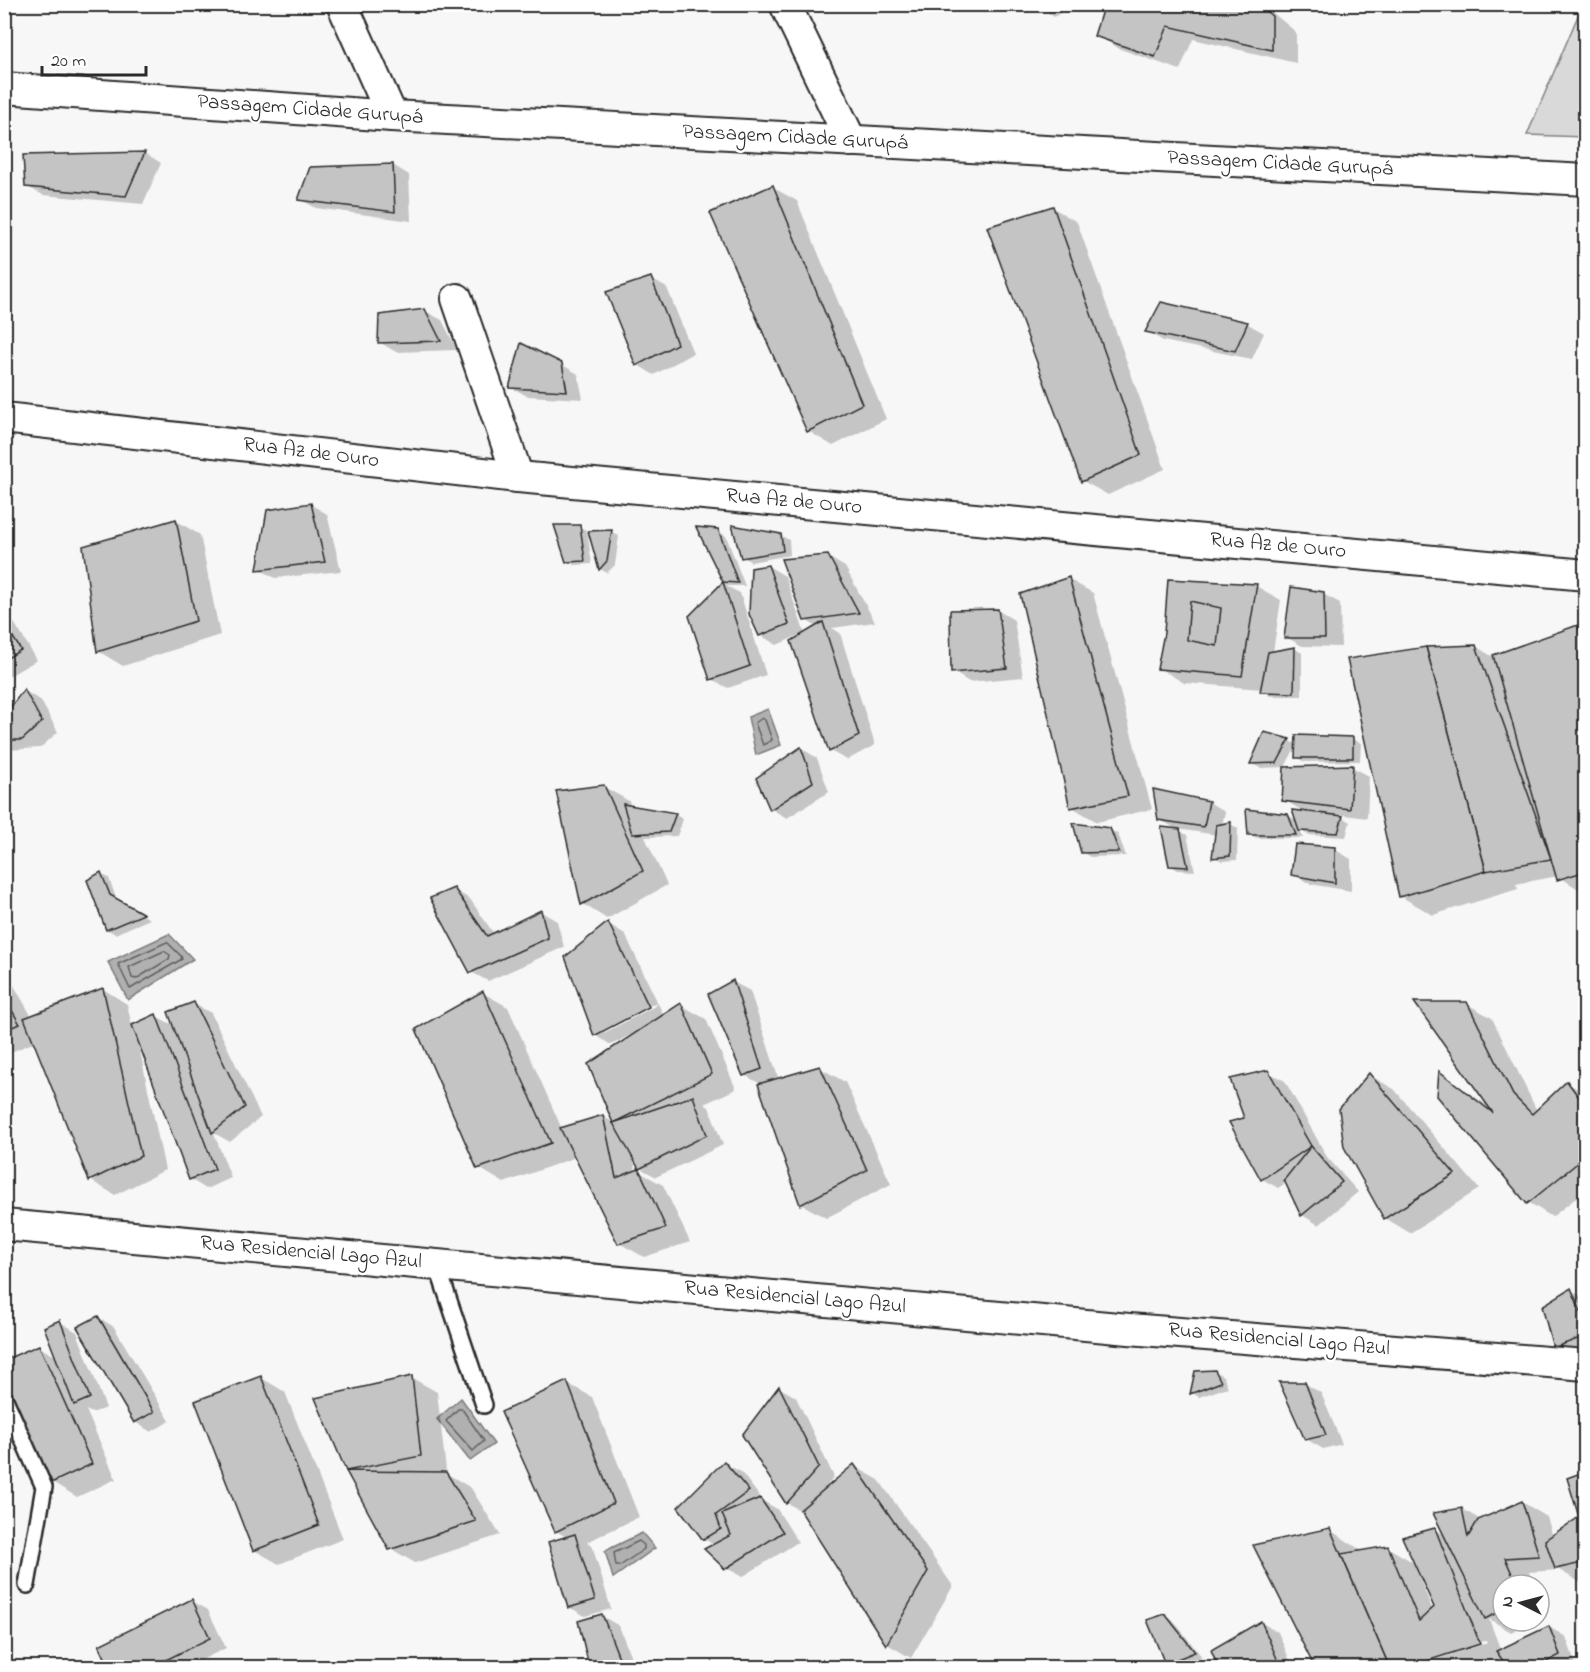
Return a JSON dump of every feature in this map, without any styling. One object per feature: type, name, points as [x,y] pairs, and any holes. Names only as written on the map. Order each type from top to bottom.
[{"type":"street","points":[[342,4],[392,116]]},
{"type":"street","points":[[785,4],[850,141]]},
{"type":"street","name":"Passagem Cidade Gurupá","points":[[4,88],[392,116],[1586,180]]},
{"type":"street","points":[[458,299],[518,477]]},
{"type":"street","name":"Rua Az de Ouro","points":[[4,418],[518,477],[1586,575]]},
{"type":"street","name":"Rua Residencial Lago Azul","points":[[4,1225],[1129,1329],[1586,1365]]},
{"type":"lane","points":[[437,1265],[484,1405]]},
{"type":"lane","points":[[4,1397],[44,1487],[27,1585]]},
{"type":"shaded area","points":[[1583,4],[1586,5],[1585,137],[1527,135]]},
{"type":"water","points":[[768,709],[781,745],[756,755],[748,717]]},
{"type":"water","points":[[169,934],[193,959],[128,1000],[108,962]]},
{"type":"water","points":[[461,1398],[494,1444],[470,1461],[437,1419]]},
{"type":"water","points":[[642,1533],[655,1548],[613,1578],[605,1551]]},
{"type":"building","points":[[1104,4],[1257,4],[1272,16],[1272,50],[1168,26],[1155,57],[1094,36]]},
{"type":"building","points":[[145,152],[126,196],[25,187],[23,155]]},
{"type":"building","points":[[393,164],[395,212],[298,200],[310,167]]},
{"type":"building","points":[[773,185],[862,404],[807,432],[710,213]]},
{"type":"building","points":[[1053,206],[1141,455],[1081,482],[987,227]]},
{"type":"building","points":[[651,277],[677,344],[636,366],[606,292]]},
{"type":"building","points":[[1161,302],[1248,322],[1235,351],[1145,332]]},
{"type":"building","points":[[425,309],[441,341],[378,343],[379,315]]},
{"type":"building","points":[[521,343],[562,363],[567,391],[509,388]]},
{"type":"building","points":[[311,503],[325,562],[257,570],[267,510]]},
{"type":"building","points":[[176,519],[196,621],[97,652],[83,546]]},
{"type":"building","points":[[554,525],[580,525],[585,561],[566,562]]},
{"type":"building","points":[[732,525],[781,534],[783,551],[741,558]]},
{"type":"building","points":[[696,527],[718,529],[738,583],[723,582]]},
{"type":"building","points":[[612,530],[607,561],[599,570],[588,531]]},
{"type":"building","points":[[828,555],[859,613],[804,621],[781,559]]},
{"type":"building","points":[[768,565],[789,624],[759,636],[749,614],[751,568]]},
{"type":"building","points":[[1069,577],[1128,796],[1070,808],[1020,594]]},
{"type":"building","points":[[1168,579],[1257,584],[1242,676],[1157,669],[1164,633]]},
{"type":"building","points":[[723,582],[750,666],[710,680],[689,616]]},
{"type":"building","points":[[1291,587],[1324,592],[1325,638],[1284,638]]},
{"type":"building","points":[[1190,601],[1221,608],[1217,646],[1187,640]]},
{"type":"building","points":[[998,609],[1007,668],[951,673],[950,610]]},
{"type":"building","points":[[823,622],[859,736],[829,752],[791,641]]},
{"type":"building","points":[[4,623],[21,650],[4,660]]},
{"type":"building","points":[[1578,625],[1586,653],[1586,871],[1557,880],[1493,655]]},
{"type":"building","points":[[1476,645],[1551,859],[1486,871],[1426,647]]},
{"type":"building","points":[[1295,647],[1294,693],[1260,692],[1268,652]]},
{"type":"building","points":[[1426,647],[1486,871],[1399,897],[1347,659]]},
{"type":"building","points":[[24,689],[42,722],[22,740],[4,740],[4,716]]},
{"type":"building","points":[[1264,732],[1290,739],[1277,763],[1250,764]]},
{"type":"building","points":[[1296,735],[1353,737],[1353,758],[1295,758]]},
{"type":"building","points":[[801,747],[813,782],[770,810],[756,778]]},
{"type":"building","points":[[1353,765],[1350,809],[1282,801],[1284,767]]},
{"type":"building","points":[[604,785],[643,871],[581,905],[556,791]]},
{"type":"building","points":[[1153,789],[1209,801],[1204,827],[1158,820]]},
{"type":"building","points":[[623,804],[676,813],[669,832],[632,834]]},
{"type":"building","points":[[1246,809],[1288,814],[1296,835],[1248,835]]},
{"type":"building","points":[[1292,810],[1343,816],[1338,833],[1299,831]]},
{"type":"building","points":[[1231,822],[1230,856],[1212,858],[1216,825]]},
{"type":"building","points":[[1073,823],[1110,828],[1119,852],[1081,853]]},
{"type":"building","points":[[1161,827],[1180,829],[1188,867],[1169,866]]},
{"type":"building","points":[[1295,844],[1335,847],[1335,883],[1291,875]]},
{"type":"building","points":[[101,872],[110,895],[144,914],[106,930],[87,880]]},
{"type":"building","points":[[454,888],[487,936],[541,910],[548,938],[470,973],[430,898]]},
{"type":"building","points":[[608,922],[649,1007],[594,1036],[565,957]]},
{"type":"building","points":[[733,980],[762,1069],[743,1076],[708,994]]},
{"type":"building","points":[[103,988],[141,1156],[89,1181],[24,1018]]},
{"type":"building","points":[[483,991],[551,1143],[477,1169],[416,1029]]},
{"type":"building","points":[[4,997],[20,1024],[4,1030]]},
{"type":"building","points":[[194,1002],[245,1107],[212,1133],[168,1012]]},
{"type":"building","points":[[1414,1002],[1467,1002],[1513,1095],[1532,1114],[1567,1081],[1586,1107],[1586,1156],[1527,1204],[1437,1096],[1439,1071],[1493,1113]]},
{"type":"building","points":[[681,1003],[712,1074],[613,1123],[588,1064]]},
{"type":"building","points":[[156,1014],[215,1169],[189,1180],[132,1025]]},
{"type":"building","points":[[820,1066],[867,1170],[800,1205],[758,1084]]},
{"type":"building","points":[[1268,1070],[1311,1146],[1261,1180],[1229,1122],[1244,1118],[1230,1079]]},
{"type":"building","points":[[1369,1073],[1455,1174],[1384,1219],[1344,1147],[1339,1109]]},
{"type":"building","points":[[693,1096],[707,1135],[639,1169],[613,1123]]},
{"type":"building","points":[[603,1115],[616,1178],[639,1169],[666,1228],[618,1244],[560,1128]]},
{"type":"building","points":[[1311,1146],[1342,1182],[1301,1216],[1284,1180]]},
{"type":"building","points":[[1571,1288],[1586,1324],[1586,1336],[1553,1348],[1542,1306]]},
{"type":"building","points":[[98,1316],[154,1412],[134,1423],[77,1327]]},
{"type":"building","points":[[60,1320],[90,1398],[74,1405],[44,1327]]},
{"type":"building","points":[[39,1345],[92,1464],[51,1483],[4,1379],[4,1360]]},
{"type":"building","points":[[1215,1370],[1221,1382],[1190,1394],[1195,1371]]},
{"type":"building","points":[[261,1376],[319,1525],[253,1551],[195,1401]]},
{"type":"building","points":[[412,1376],[421,1456],[346,1471],[315,1398]]},
{"type":"building","points":[[567,1381],[614,1503],[555,1532],[501,1412]]},
{"type":"building","points":[[1279,1382],[1305,1382],[1326,1435],[1305,1440]]},
{"type":"building","points":[[779,1386],[819,1467],[786,1504],[742,1435]]},
{"type":"building","points":[[724,1461],[749,1491],[716,1515],[721,1529],[703,1540],[678,1507]]},
{"type":"building","points":[[854,1464],[928,1571],[886,1645],[800,1510]]},
{"type":"building","points":[[346,1471],[446,1472],[476,1521],[389,1550]]},
{"type":"building","points":[[1586,1471],[1586,1572],[1582,1563],[1555,1569],[1545,1540],[1579,1517],[1567,1478]]},
{"type":"building","points":[[760,1498],[783,1532],[725,1569],[704,1549],[731,1535],[722,1514]]},
{"type":"building","points":[[1522,1501],[1539,1556],[1505,1558],[1512,1573],[1491,1573],[1491,1616],[1485,1619],[1433,1513],[1462,1508],[1468,1537],[1478,1520]]},
{"type":"building","points":[[1330,1528],[1390,1668],[1315,1668],[1253,1545]]},
{"type":"building","points":[[1435,1528],[1480,1644],[1405,1668],[1390,1668],[1341,1554],[1388,1546],[1419,1621],[1434,1607],[1402,1537]]},
{"type":"building","points":[[575,1534],[595,1600],[568,1608],[548,1542]]},
{"type":"building","points":[[192,1599],[210,1638],[150,1668],[110,1668],[99,1645]]},
{"type":"building","points":[[602,1614],[623,1668],[589,1666],[578,1621]]},
{"type":"building","points":[[1165,1614],[1195,1652],[1165,1664],[1147,1620]]},
{"type":"building","points":[[1261,1621],[1281,1668],[1219,1668],[1211,1650]]},
{"type":"building","points":[[1551,1631],[1560,1655],[1535,1668],[1508,1668],[1496,1651],[1534,1633]]}]
